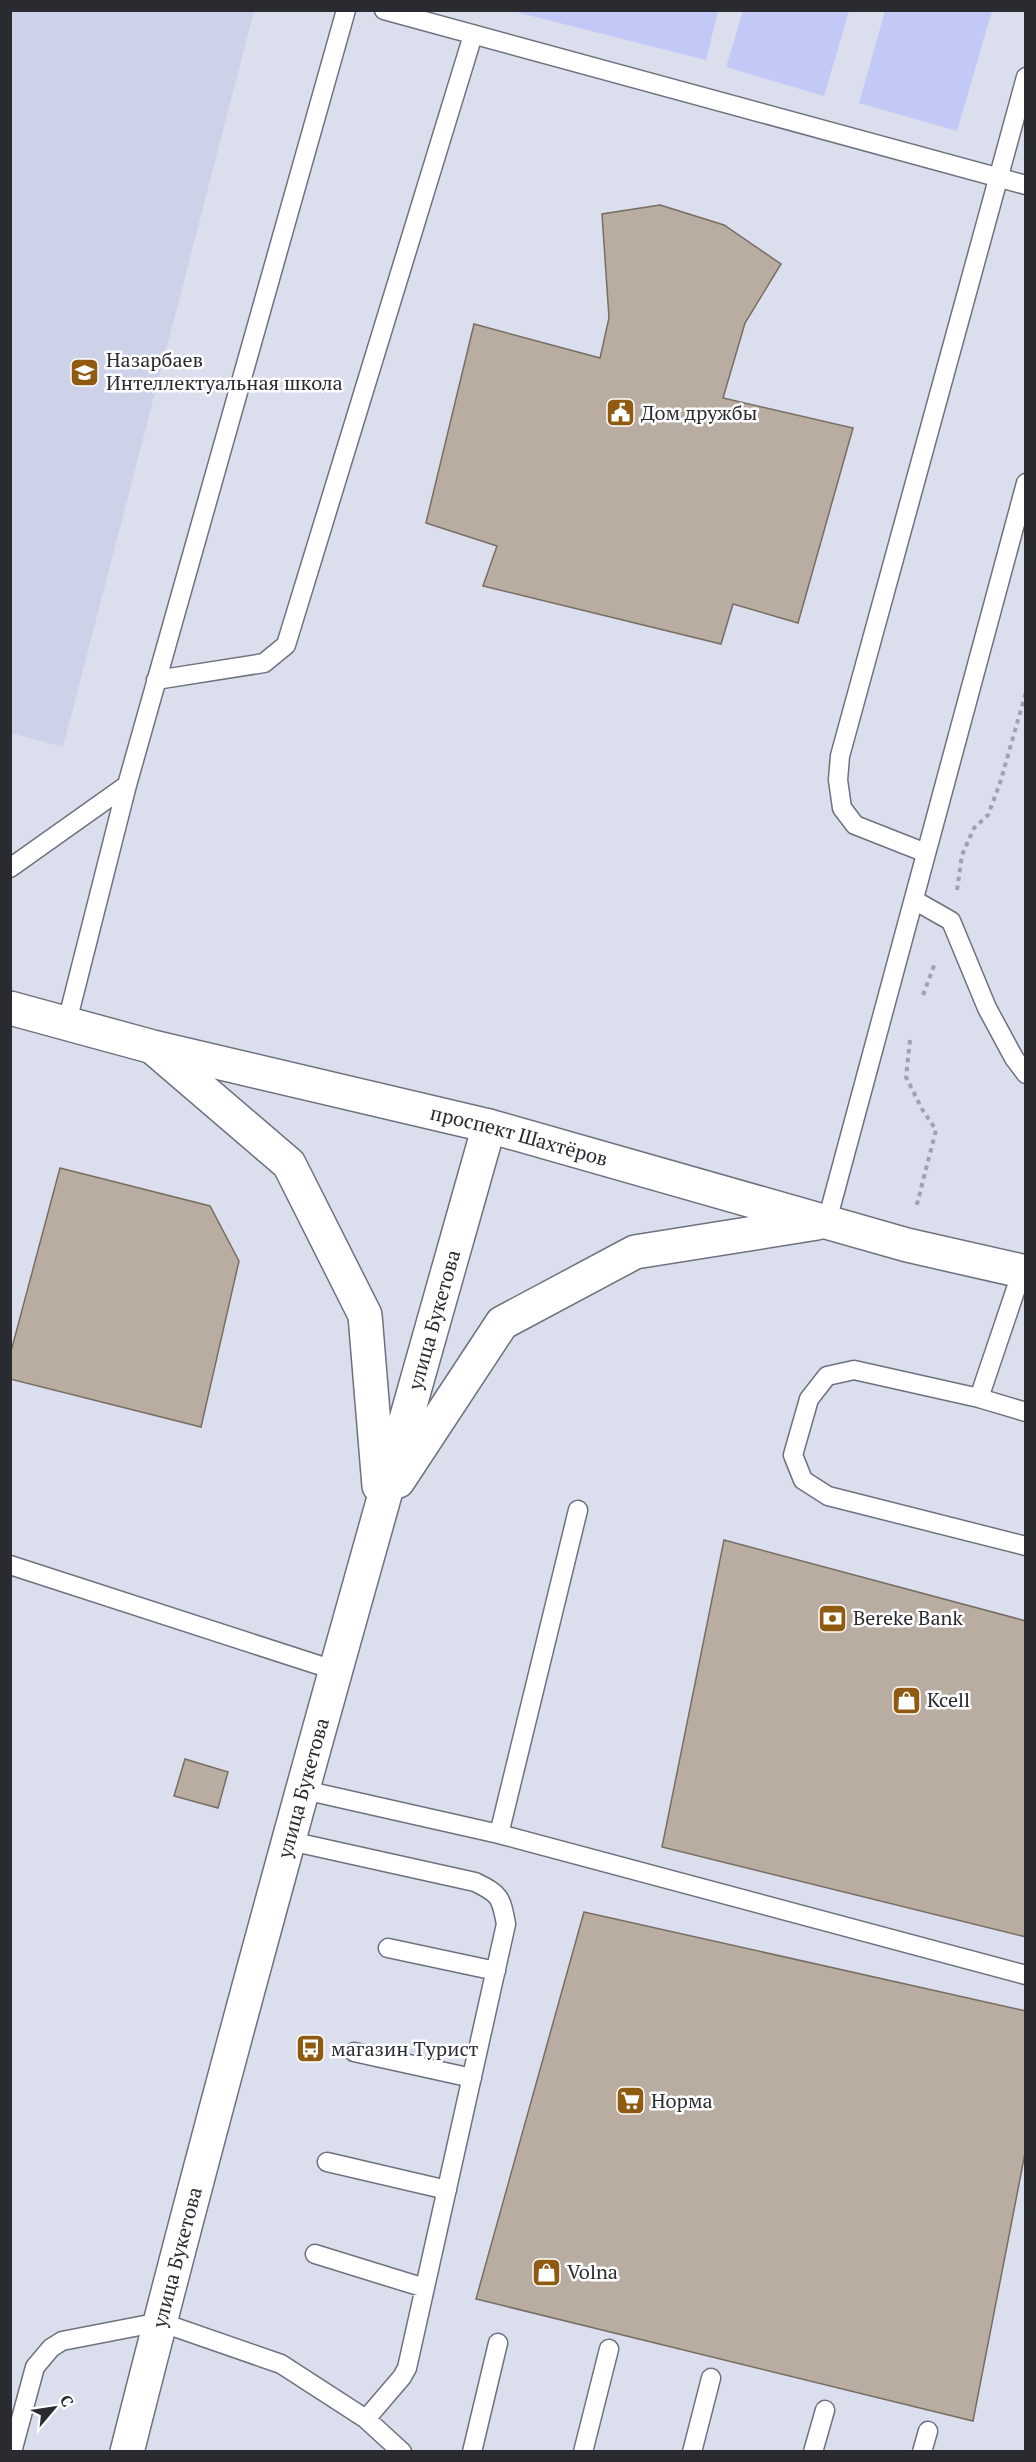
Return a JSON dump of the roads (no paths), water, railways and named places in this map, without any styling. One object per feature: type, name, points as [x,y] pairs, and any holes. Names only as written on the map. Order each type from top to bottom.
[{"type":"street","name":"проспект Шахтёров","points":[[10,1008],[153,1047],[489,1126],[907,1245],[1024,1272]]},
{"type":"street","points":[[153,1047],[289,1164],[365,1315],[380,1508]]},
{"type":"street","name":"улица Букетова","points":[[127,2451],[380,1508],[489,1126]]},
{"type":"street","points":[[380,1508],[502,1323],[635,1252],[827,1221]]},
{"type":"lane","points":[[67,1022],[127,785],[346,10]]},
{"type":"lane","points":[[384,10],[1026,185]]},
{"type":"lane","points":[[156,680],[264,663],[286,645],[473,35]]},
{"type":"lane","points":[[926,853],[855,825],[842,808],[838,780],[840,756],[1026,77]]},
{"type":"lane","points":[[827,1221],[1026,483]]},
{"type":"lane","points":[[10,868],[127,785]]},
{"type":"lane","points":[[914,900],[951,921],[987,1008],[1014,1058],[1026,1074]]},
{"type":"lane","points":[[979,1398],[1024,1272]]},
{"type":"lane","points":[[1026,1412],[979,1398],[854,1370],[827,1376],[809,1399],[793,1455],[803,1480],[828,1496],[1026,1545]]},
{"type":"lane","points":[[499,1834],[578,1510]]},
{"type":"lane","points":[[10,1565],[337,1671]]},
{"type":"lane","points":[[304,1790],[499,1834],[1026,1975]]},
{"type":"lane","points":[[290,1841],[475,1882],[495,1892],[503,1905],[506,1924],[407,2368],[366,2419]]},
{"type":"lane","points":[[388,1948],[496,1971]]},
{"type":"lane","points":[[354,2052],[472,2078]]},
{"type":"lane","points":[[327,2162],[447,2190]]},
{"type":"lane","points":[[315,2254],[425,2288]]},
{"type":"lane","points":[[12,2451],[36,2367],[51,2348],[62,2341],[160,2322],[280,2364],[366,2419],[402,2451]]},
{"type":"lane","points":[[472,2451],[498,2343]]},
{"type":"lane","points":[[584,2451],[609,2349]]},
{"type":"lane","points":[[692,2451],[711,2378]]},
{"type":"lane","points":[[813,2451],[825,2410]]},
{"type":"lane","points":[[922,2451],[928,2431]]},
{"type":"place","name":"Назарбаев Интеллектуальная школа","points":[[85,372]]},
{"type":"place","name":"Дом дружбы","points":[[620,413]]},
{"type":"place","name":"Bereke Bank","points":[[832,1618]]},
{"type":"place","name":"Kcell","points":[[906,1700]]},
{"type":"place","name":"магазин Турист","points":[[310,2049]]},
{"type":"place","name":"Норма","points":[[630,2101]]},
{"type":"place","name":"Volna","points":[[546,2272]]}]
